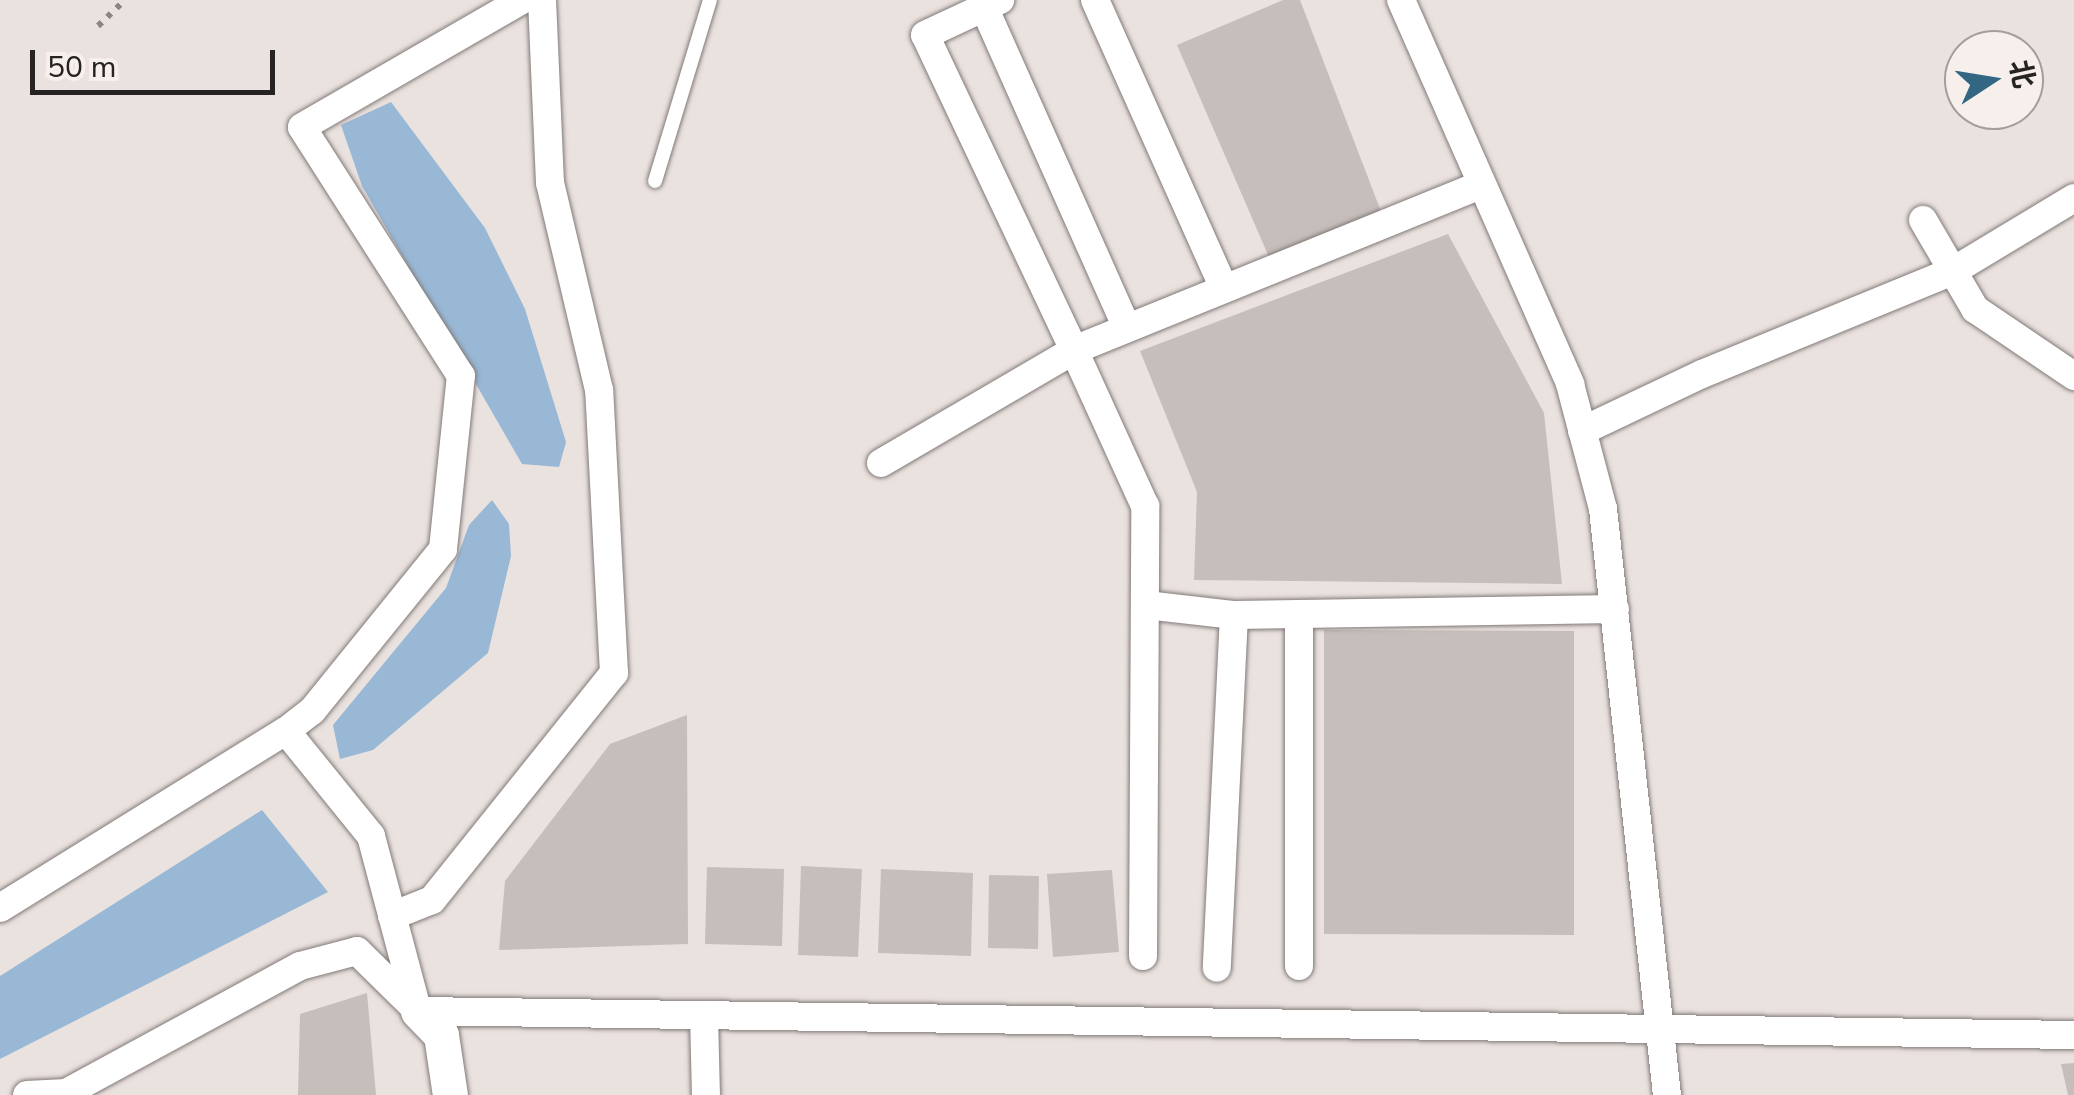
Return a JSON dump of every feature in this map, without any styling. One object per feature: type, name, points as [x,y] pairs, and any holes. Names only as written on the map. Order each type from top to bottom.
[{"type":"street","points":[[0,908],[286,731],[312,711],[443,549],[461,376],[302,127],[522,0]]},
{"type":"street","points":[[392,916],[432,900],[614,673],[599,390],[550,183],[542,0]]},
{"type":"street","points":[[1095,0],[1224,289]]},
{"type":"street","points":[[1400,0],[1570,384],[1604,509],[1664,1028],[1667,1095]]},
{"type":"street","points":[[1127,328],[992,4],[925,34],[1145,506],[1143,956]]},
{"type":"street","points":[[882,463],[1074,350],[1482,184]]},
{"type":"street","points":[[1582,430],[1702,374],[1953,271],[2074,198]]},
{"type":"street","points":[[1923,220],[1976,309],[2074,376]]},
{"type":"street","points":[[1146,605],[1234,616],[1615,610]]},
{"type":"street","points":[[1299,614],[1299,966]]},
{"type":"street","points":[[1217,968],[1234,616]]},
{"type":"street","points":[[286,731],[371,836],[418,1010],[428,1095]]},
{"type":"street","points":[[27,1095],[66,1092],[300,966],[357,951],[442,1035],[450,1095]]},
{"type":"street","points":[[418,1010],[2074,1035]]},
{"type":"street","points":[[704,1014],[706,1095]]},
{"type":"lane","points":[[655,181],[710,0]]},
{"type":"path","points":[[98,26],[126,0]]},
{"type":"water","points":[[391,102],[485,228],[525,309],[566,442],[559,467],[522,464],[362,186],[341,125]]},
{"type":"water","points":[[492,500],[509,524],[511,556],[488,653],[373,750],[340,759],[333,725],[446,588],[469,525]]},
{"type":"water","points":[[262,810],[328,892],[0,1059],[0,976]]},
{"type":"building","points":[[1283,0],[1300,0],[1382,214],[1272,264],[1177,45]]},
{"type":"building","points":[[1448,234],[1544,413],[1562,584],[1194,580],[1197,492],[1140,351]]},
{"type":"building","points":[[1324,630],[1574,631],[1574,935],[1324,934]]},
{"type":"building","points":[[687,715],[688,944],[499,950],[505,881],[610,744]]},
{"type":"building","points":[[801,866],[862,869],[858,957],[798,955]]},
{"type":"building","points":[[707,867],[784,869],[782,946],[705,944]]},
{"type":"building","points":[[881,869],[973,873],[971,956],[878,953]]},
{"type":"building","points":[[1112,870],[1119,952],[1053,957],[1047,874]]},
{"type":"building","points":[[989,875],[1039,876],[1038,949],[988,948]]},
{"type":"building","points":[[367,993],[376,1095],[298,1095],[300,1014]]},
{"type":"building","points":[[2074,1063],[2074,1095],[2068,1095],[2061,1064]]}]
